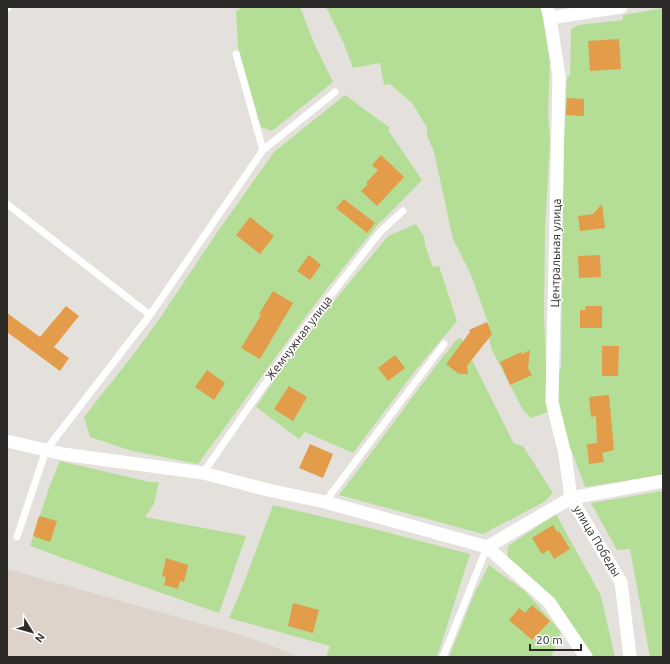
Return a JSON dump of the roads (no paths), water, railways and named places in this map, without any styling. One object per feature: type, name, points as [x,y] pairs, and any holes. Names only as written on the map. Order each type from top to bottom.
[{"type":"street","points":[[548,12],[621,7]]},
{"type":"street","name":"Центральная улица","points":[[548,12],[559,76],[552,402],[565,454],[571,498]]},
{"type":"street","points":[[7,441],[63,454],[203,473],[268,490],[325,502],[487,547],[549,602],[586,657]]},
{"type":"street","points":[[487,547],[571,498],[663,481]]},
{"type":"street","name":"улица Победы","points":[[571,498],[621,582],[630,657]]},
{"type":"lane","points":[[236,54],[263,150]]},
{"type":"lane","points":[[16,537],[46,450],[150,315],[263,150],[334,92]]},
{"type":"lane","points":[[7,204],[150,315]]},
{"type":"lane","name":"Жемчужная улица","points":[[203,473],[294,342],[380,232],[403,211]]},
{"type":"lane","points":[[325,502],[444,344]]},
{"type":"lane","points":[[443,657],[487,547]]}]
